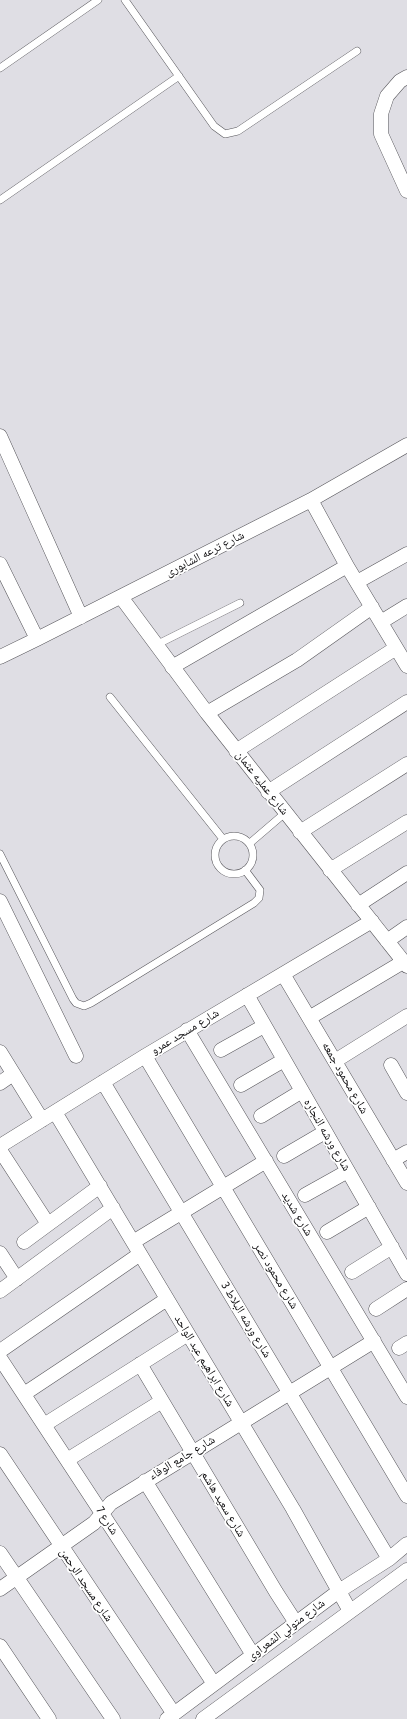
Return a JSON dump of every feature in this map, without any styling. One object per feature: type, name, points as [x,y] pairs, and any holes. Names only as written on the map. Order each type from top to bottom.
[{"type":"street","points":[[407,76],[387,96],[381,114],[381,134],[407,191]]},
{"type":"street","points":[[0,436],[81,617]]},
{"type":"street","name":"شارع ترعه الشابورى","points":[[0,657],[311,500],[407,445]]},
{"type":"street","points":[[311,500],[357,582],[406,664]]},
{"type":"street","points":[[357,582],[407,554]]},
{"type":"street","points":[[0,564],[37,639]]},
{"type":"street","points":[[172,667],[348,566]]},
{"type":"street","name":"شارع عمليه عثمان","points":[[121,597],[236,751],[405,964]]},
{"type":"street","points":[[381,622],[407,606]]},
{"type":"street","points":[[207,713],[297,660],[372,607]]},
{"type":"street","points":[[236,751],[396,648]]},
{"type":"street","points":[[268,792],[407,702]]},
{"type":"street","points":[[300,832],[407,764]]},
{"type":"street","points":[[330,870],[407,822]]},
{"type":"street","points":[[358,905],[407,873]]},
{"type":"street","points":[[0,901],[76,1056]]},
{"type":"street","name":"شارع مسجد عمرو","points":[[0,1146],[187,1030],[372,921]]},
{"type":"street","points":[[387,940],[407,928]]},
{"type":"street","points":[[310,1018],[405,964]]},
{"type":"street","name":"شارع محمود جمعه","points":[[283,974],[407,1183]]},
{"type":"street","name":"شارع ورشه النجاره","points":[[247,996],[407,1274]]},
{"type":"street","points":[[335,1061],[407,1016]]},
{"type":"street","points":[[221,1050],[264,1026]]},
{"type":"street","name":"شارع شديد","points":[[187,1030],[407,1397]]},
{"type":"street","points":[[0,1052],[42,1120]]},
{"type":"street","name":"شارع محمود نصر","points":[[145,1056],[407,1496]]},
{"type":"street","points":[[240,1085],[284,1060]]},
{"type":"street","points":[[391,1065],[407,1092]]},
{"type":"street","points":[[0,1083],[13,1074]]},
{"type":"street","name":"شارع ورشه البلاط 3","points":[[104,1082],[388,1559]]},
{"type":"street","points":[[261,1116],[302,1091]]},
{"type":"street","name":"شارع ابراهيم عبد الواحد","points":[[55,1112],[293,1509],[350,1611]]},
{"type":"street","points":[[284,1156],[326,1132]]},
{"type":"street","points":[[0,1150],[48,1224]]},
{"type":"street","points":[[393,1160],[407,1152]]},
{"type":"street","points":[[0,1352],[137,1248],[181,1212],[266,1161]]},
{"type":"street","points":[[305,1195],[348,1171]]},
{"type":"street","points":[[24,1242],[100,1186]]},
{"type":"street","points":[[0,1291],[113,1208]]},
{"type":"street","points":[[327,1232],[369,1208]]},
{"type":"street","points":[[352,1272],[392,1247]]},
{"type":"street","points":[[0,1253],[17,1279]]},
{"type":"street","points":[[376,1310],[407,1289]]},
{"type":"street","points":[[24,1394],[167,1299]]},
{"type":"street","points":[[44,1426],[188,1334]]},
{"type":"street","name":"شارع جامع الوفاء","points":[[0,1589],[94,1523],[111,1503],[145,1480],[374,1342]]},
{"type":"street","name":"شارع 7","points":[[0,1358],[214,1684]]},
{"type":"street","name":"شارع سعيد هاشم","points":[[140,1364],[296,1623]]},
{"type":"street","points":[[67,1460],[162,1401]]},
{"type":"street","name":"شارع مسجد الرحمن","points":[[0,1454],[170,1717]]},
{"type":"street","points":[[145,1480],[253,1655]]},
{"type":"street","name":"شارع متولي الشعراوى","points":[[170,1717],[339,1591],[388,1559],[407,1544]]},
{"type":"street","points":[[0,1553],[113,1719]]},
{"type":"street","name":"شارع متولي الشعراوى","points":[[203,1719],[407,1570]]},
{"type":"street","points":[[0,1646],[49,1719]]},
{"type":"lane","points":[[0,68],[98,0]]},
{"type":"lane","points":[[125,0],[217,129],[225,134],[238,131],[357,51]]},
{"type":"lane","points":[[0,200],[179,76]]},
{"type":"lane","points":[[156,645],[240,603]]},
{"type":"lane","points":[[110,697],[223,839]]},
{"type":"lane","points":[[250,843],[285,813]]},
{"type":"lane","points":[[228,836],[240,836],[250,843],[253,855],[250,866],[245,870],[234,874],[228,873],[219,866],[215,854],[219,843],[223,839],[228,836]]},
{"type":"lane","points":[[0,854],[74,999],[80,1005],[84,1006],[254,903],[259,898],[260,890],[245,870]]}]
